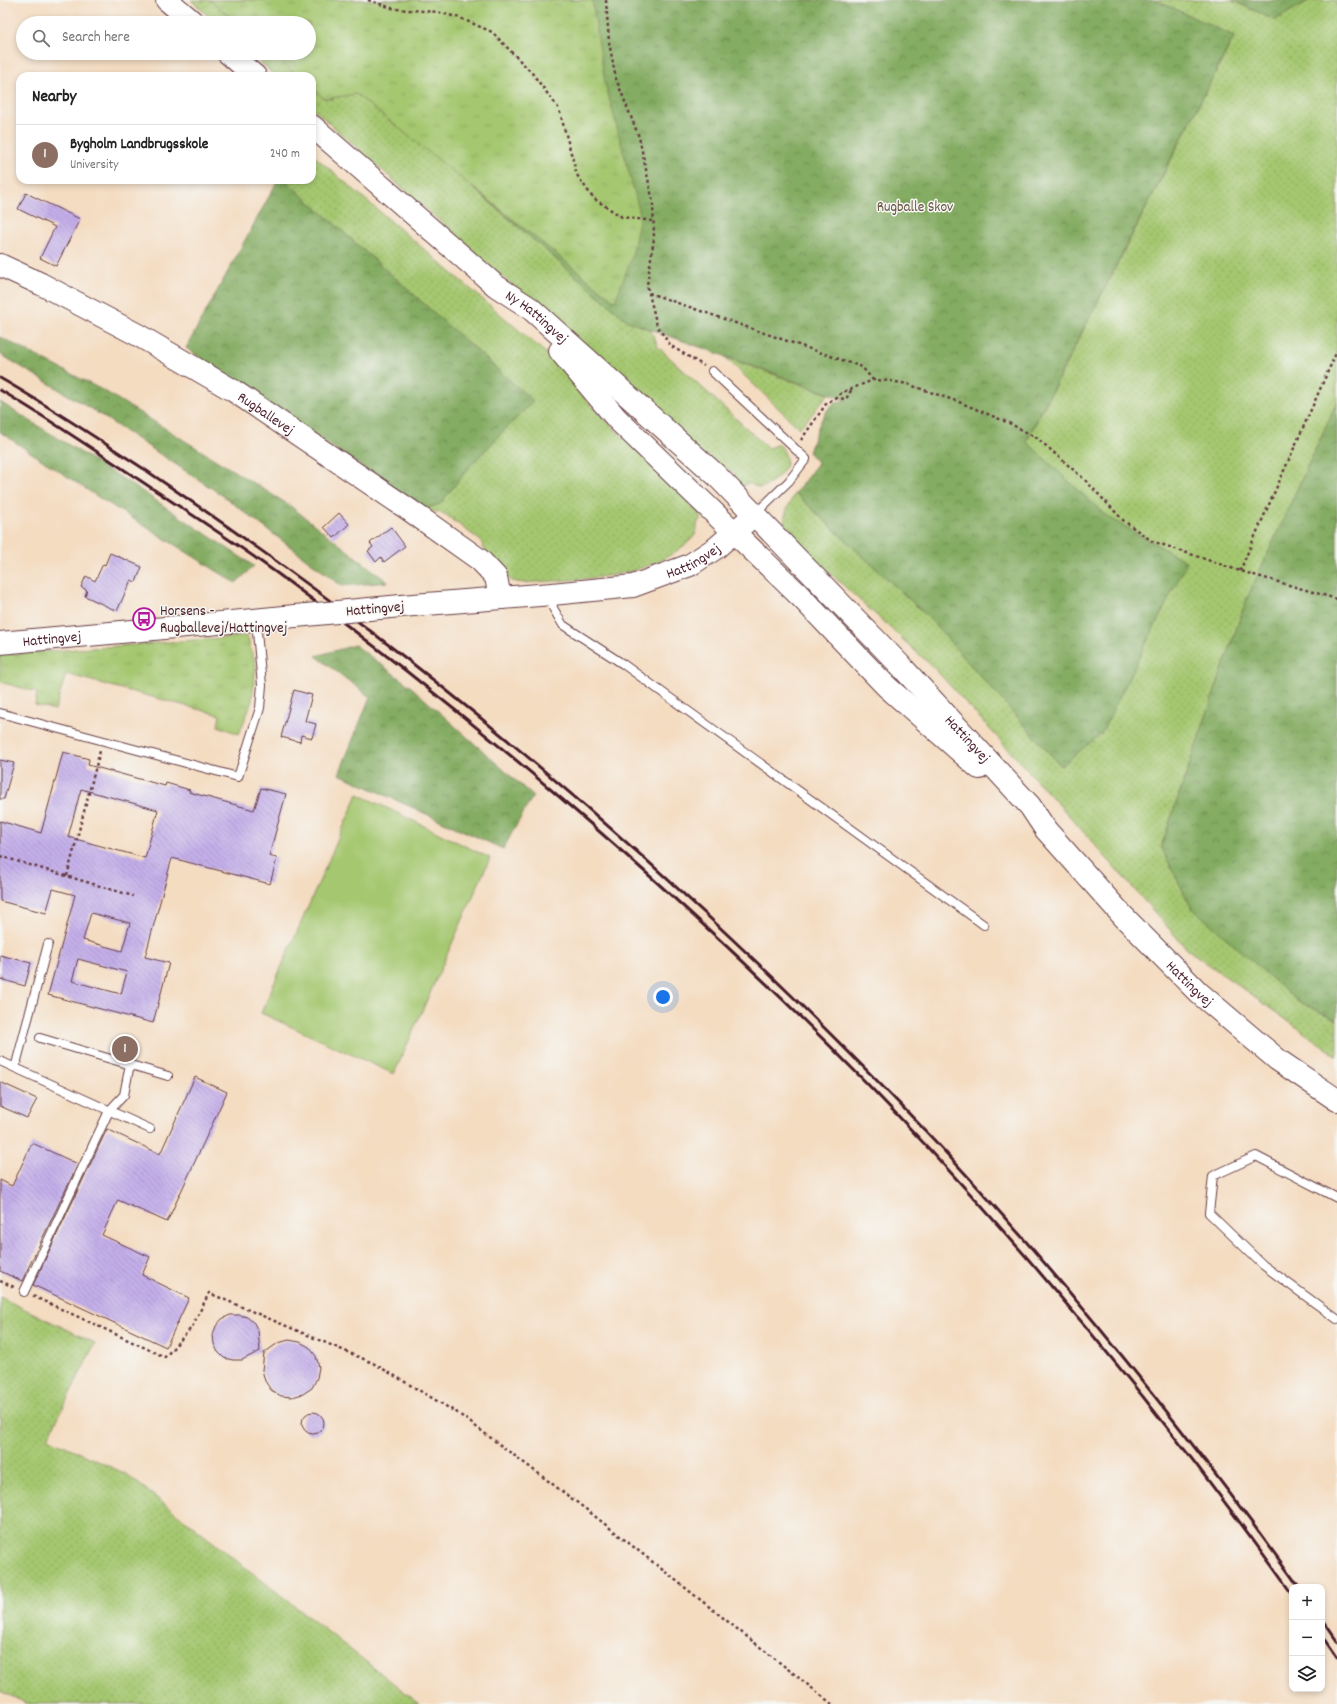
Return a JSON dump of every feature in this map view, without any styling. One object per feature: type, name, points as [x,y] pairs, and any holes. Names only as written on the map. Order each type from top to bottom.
[{"type":"street","points":[[168,0],[186,16]]},
{"type":"street","points":[[236,60],[250,72]]},
{"type":"street","name":"Ny Hattingvej","points":[[316,129],[496,286],[530,308],[716,475],[755,514]]},
{"type":"street","name":"Rugballevej","points":[[0,265],[41,284],[138,335],[234,391],[408,508],[480,560],[496,577],[500,598]]},
{"type":"street","name":"Hattingvej","points":[[496,286],[573,366],[617,419],[800,596],[886,686],[975,765],[1023,812],[1046,830]]},
{"type":"street","name":"Hattingvej","points":[[0,643],[633,586],[690,566],[716,548],[755,514],[900,666],[1030,806],[1046,830],[1123,916],[1199,993],[1278,1060],[1337,1100]]},
{"type":"street","points":[[735,532],[751,531],[760,536],[855,631],[900,666]]},
{"type":"lane","points":[[712,371],[806,459],[789,481],[755,514]]},
{"type":"lane","points":[[552,594],[553,608],[563,625],[623,664],[984,925]]},
{"type":"lane","points":[[0,714],[238,777],[260,708],[265,619]]},
{"type":"lane","points":[[15,1068],[48,944]]},
{"type":"lane","points":[[40,1038],[168,1076]]},
{"type":"lane","points":[[0,1061],[150,1129]]},
{"type":"lane","points":[[24,1292],[109,1110],[124,1095],[130,1064]]},
{"type":"lane","points":[[1337,1198],[1256,1156],[1213,1176],[1209,1213],[1263,1265],[1337,1319]]},
{"type":"path","points":[[368,0],[395,9],[438,12],[460,18],[492,32],[532,73],[559,109],[577,175],[593,198],[622,217],[653,221]]},
{"type":"path","points":[[606,0],[609,42],[616,79],[639,137],[653,202],[654,238],[647,285],[657,326],[671,346],[712,371]]},
{"type":"path","points":[[649,293],[862,367],[872,380]]},
{"type":"path","points":[[1240,571],[1337,352]]},
{"type":"path","points":[[795,449],[826,404],[834,398],[872,380],[907,384],[959,402],[1009,423],[1037,438],[1084,479],[1124,521],[1152,541],[1240,571],[1337,599]]},
{"type":"path","points":[[834,398],[846,399],[852,389]]},
{"type":"path","points":[[67,876],[103,742]]},
{"type":"path","points":[[0,856],[133,896]]},
{"type":"path","points":[[0,1281],[165,1357],[192,1327],[209,1293],[373,1363],[459,1414],[587,1510],[832,1704]]},
{"type":"green space","points":[[191,0],[220,0],[238,16],[208,16]]},
{"type":"green space","points":[[210,0],[592,0],[605,83],[640,214],[632,256],[615,301],[356,94],[325,99],[316,91],[316,72],[293,72],[279,60],[316,60],[316,16],[229,16]]},
{"type":"green space","name":"Rugballe Skov","points":[[220,0],[1155,0],[1234,36],[1026,441],[1106,516],[1187,562],[1101,734],[1061,766],[925,614],[795,493],[818,463],[809,453],[823,418],[831,406],[836,402],[846,400],[628,321],[348,80],[331,100],[316,87],[316,72],[311,72],[310,60],[316,60],[316,16],[282,16]]},
{"type":"green space","points":[[1155,0],[1231,0],[1275,20],[1310,0],[1337,0],[1337,402],[1246,601],[1161,847],[1296,1000],[1337,1020],[1337,1056],[1187,949],[1071,818],[934,668],[786,533],[785,528],[784,522],[786,512],[795,493],[925,614],[1187,562],[1106,516],[1026,442],[1234,37]]},
{"type":"green space","points":[[1231,0],[1310,0],[1275,20]]},
{"type":"green space","points":[[258,60],[287,60],[300,72],[271,72]]},
{"type":"green space","points":[[347,80],[628,321],[651,330],[658,347],[768,448],[779,444],[786,458],[786,465],[780,475],[761,488],[749,483],[742,486],[733,478],[735,474],[729,470],[725,474],[316,112],[316,83]]},
{"type":"green space","points":[[316,157],[554,360],[590,404],[698,512],[701,518],[697,524],[696,533],[691,540],[669,556],[650,565],[629,572],[587,579],[523,583],[512,581],[501,572],[487,556],[481,541],[445,514],[424,509],[440,504],[470,466],[533,401],[289,184],[316,184]]},
{"type":"green space","points":[[276,184],[289,184],[533,401],[470,466],[440,504],[424,509],[186,348]]},
{"type":"green space","points":[[0,337],[106,392],[289,505],[388,582],[342,586],[222,495],[93,410],[0,354]]},
{"type":"green space","points":[[725,357],[828,394],[799,428]]},
{"type":"green space","points":[[0,402],[128,482],[254,566],[236,583],[98,497],[0,432]]},
{"type":"green space","points":[[1337,402],[1337,1020],[1296,1000],[1191,907],[1161,847],[1246,601]]},
{"type":"green space","points":[[247,636],[256,665],[252,701],[239,734],[218,726],[220,715],[66,674],[55,710],[35,705],[37,692],[0,682],[0,655]]},
{"type":"green space","points":[[355,645],[410,686],[533,796],[503,849],[339,774],[370,697],[316,656]]},
{"type":"green space","points":[[358,794],[490,858],[394,1074],[261,1013]]},
{"type":"green space","points":[[0,1297],[95,1343],[48,1438],[126,1474],[420,1704],[28,1704],[0,1691]]},
{"type":"building","points":[[26,193],[80,219],[56,266],[40,258],[55,227],[18,209]]},
{"type":"building","points":[[339,513],[349,524],[334,538],[324,527]]},
{"type":"building","points":[[391,527],[405,546],[384,562],[381,557],[376,562],[368,551],[373,547],[370,543]]},
{"type":"building","points":[[110,553],[142,567],[136,582],[131,580],[117,611],[85,596],[87,590],[81,587],[86,576],[95,581],[103,564],[105,565]]},
{"type":"building","points":[[294,690],[312,695],[305,721],[316,724],[312,738],[301,735],[300,742],[281,737]]},
{"type":"building","points":[[63,752],[89,759],[88,765],[165,786],[166,783],[190,790],[189,792],[254,810],[261,788],[286,794],[269,856],[277,858],[270,884],[172,858],[145,957],[169,963],[153,1023],[48,995],[75,895],[53,889],[46,913],[0,901],[0,821],[41,833]],"holes":[[[81,789],[158,810],[145,858],[68,837]],[[91,913],[130,923],[122,951],[83,940]],[[78,959],[127,972],[121,994],[72,981]]]},
{"type":"building","points":[[0,760],[14,763],[4,799],[0,799]]},
{"type":"building","points":[[0,955],[31,963],[25,986],[0,979]]},
{"type":"building","points":[[195,1077],[227,1092],[167,1222],[118,1200],[102,1235],[150,1257],[142,1275],[189,1298],[166,1347],[33,1285],[107,1129],[160,1154]]},
{"type":"building","points":[[0,1082],[37,1099],[27,1118],[0,1106]]},
{"type":"building","points":[[32,1143],[78,1164],[22,1281],[0,1271],[0,1180],[12,1186]]},
{"type":"building","points":[[230,1315],[247,1317],[254,1323],[258,1331],[260,1351],[242,1360],[224,1358],[218,1352],[214,1344],[213,1335],[216,1326],[222,1319]]},
{"type":"building","points":[[289,1340],[300,1342],[309,1347],[316,1356],[319,1367],[317,1378],[312,1388],[303,1394],[292,1397],[281,1396],[271,1390],[265,1381],[262,1370],[264,1353],[278,1343]]},
{"type":"building","points":[[313,1412],[321,1415],[324,1423],[321,1431],[313,1434],[305,1431],[302,1423],[305,1415]]},
{"type":"railway","points":[[0,378],[144,469],[262,551],[377,636],[537,765],[641,855],[742,948],[846,1049],[985,1195],[1079,1303],[1125,1359],[1257,1529],[1297,1584]]},
{"type":"railway","points":[[0,390],[75,437],[243,549],[365,639],[432,691],[531,772],[705,926],[843,1059],[931,1151],[1027,1257],[1119,1366],[1207,1479],[1289,1590]]},
{"type":"railway","points":[[1323,1620],[1337,1641]]},
{"type":"railway","points":[[1325,1640],[1337,1658]]},
{"type":"place","name":"Horsens - Rugballevej/Hattingvej","points":[[144,619]]},
{"type":"place","name":"Bygholm Landbrugsskole","points":[[125,1049]]}]
